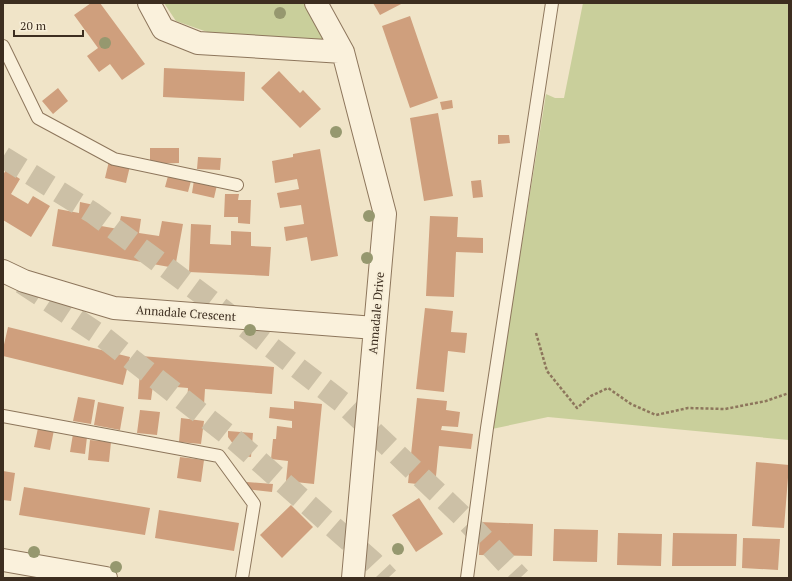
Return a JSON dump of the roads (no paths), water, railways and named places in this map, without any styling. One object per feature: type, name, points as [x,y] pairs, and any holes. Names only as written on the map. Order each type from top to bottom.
[{"type":"street","points":[[148,3],[163,29],[198,43],[343,52]]},
{"type":"street","name":"Annadale Drive","points":[[316,3],[343,52],[385,214],[353,578]]},
{"type":"street","name":"Annadale Crescent","points":[[3,272],[24,281],[114,308],[375,328]]},
{"type":"street","points":[[3,560],[106,578]]},
{"type":"lane","points":[[467,578],[487,428],[552,3]]},
{"type":"lane","points":[[3,46],[38,118],[114,159],[237,185]]},
{"type":"lane","points":[[3,416],[218,456],[254,504],[242,578]]},
{"type":"tunnel","points":[[3,157],[93,213],[210,300],[343,403],[462,516],[520,578]]},
{"type":"tunnel","points":[[22,283],[103,337],[236,441],[373,562],[388,578]]}]
